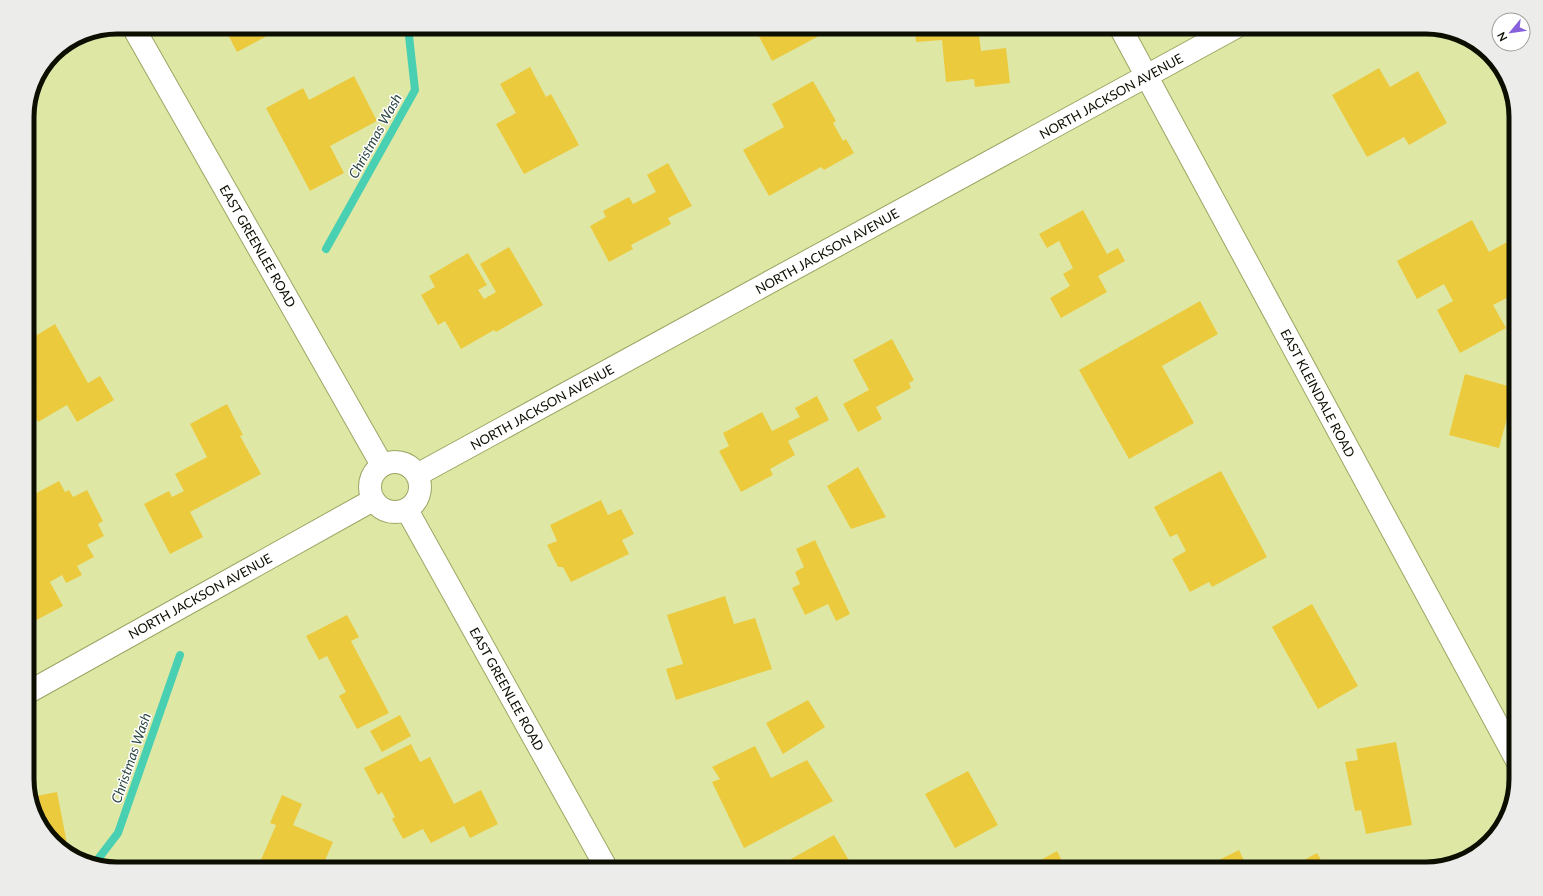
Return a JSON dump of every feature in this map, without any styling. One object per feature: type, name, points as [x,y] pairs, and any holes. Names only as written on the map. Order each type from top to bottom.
[{"type":"street","name":"EAST GREENLEE ROAD","points":[[138,34],[382,465]]},
{"type":"street","name":"EAST KLEINDALE ROAD","points":[[1124,34],[1509,746]]},
{"type":"street","name":"NORTH JACKSON AVENUE","points":[[417,475],[1223,34]]},
{"type":"street","points":[[398,462],[413,469],[417,475],[420,491],[418,498],[407,510],[392,512],[385,510],[378,506],[373,500],[370,492],[371,481],[376,470],[382,465],[398,462]]},
{"type":"street","name":"NORTH JACKSON AVENUE","points":[[34,689],[373,500]]},
{"type":"street","name":"EAST GREENLEE ROAD","points":[[407,510],[603,862]]},
{"type":"building","points":[[228,34],[271,34],[237,52]]},
{"type":"building","points":[[758,34],[823,34],[772,61]]},
{"type":"building","points":[[915,34],[979,34],[981,51],[1006,48],[1010,83],[975,87],[974,79],[946,82],[942,40],[916,42]]},
{"type":"building","points":[[530,67],[546,97],[551,94],[579,145],[524,174],[496,124],[516,113],[500,84]]},
{"type":"building","points":[[1379,68],[1390,87],[1418,71],[1447,123],[1409,145],[1404,137],[1367,157],[1332,95]]},
{"type":"building","points":[[354,76],[377,121],[330,146],[344,173],[310,191],[266,108],[303,88],[309,100]]},
{"type":"building","points":[[813,81],[836,121],[833,123],[843,141],[846,139],[854,153],[824,170],[821,167],[769,196],[743,150],[784,127],[772,104]]},
{"type":"building","points":[[668,163],[692,206],[668,218],[671,224],[631,245],[633,249],[609,262],[590,226],[606,217],[603,211],[629,197],[633,204],[656,192],[647,175]]},
{"type":"building","points":[[1083,210],[1107,254],[1118,248],[1125,261],[1098,276],[1107,292],[1061,318],[1050,298],[1070,286],[1063,274],[1073,268],[1059,241],[1047,248],[1039,234]]},
{"type":"building","points":[[1472,220],[1489,252],[1509,241],[1509,302],[1507,298],[1493,305],[1506,328],[1460,353],[1437,310],[1453,301],[1444,284],[1417,299],[1397,261]]},
{"type":"building","points":[[509,247],[543,305],[496,332],[494,330],[461,349],[445,321],[438,325],[421,295],[435,287],[429,276],[468,253],[487,285],[478,290],[484,299],[496,292],[480,264]]},
{"type":"building","points":[[1200,301],[1218,334],[1162,366],[1194,423],[1129,459],[1079,370]]},
{"type":"building","points":[[55,324],[88,383],[100,376],[114,400],[77,422],[67,405],[38,422],[34,415],[34,330],[37,335]]},
{"type":"building","points":[[892,339],[914,380],[909,383],[911,388],[876,407],[882,419],[858,432],[843,404],[869,390],[853,360]]},
{"type":"building","points":[[1465,374],[1509,386],[1509,410],[1499,448],[1449,435]]},
{"type":"building","points":[[817,396],[829,420],[788,441],[795,455],[770,469],[773,475],[741,492],[719,451],[729,446],[723,433],[762,412],[772,431],[800,417],[795,408]]},
{"type":"building","points":[[227,404],[243,435],[240,436],[261,474],[190,512],[203,537],[170,554],[144,504],[169,491],[172,497],[184,491],[175,474],[207,457],[190,424]]},
{"type":"building","points":[[858,467],[886,517],[851,529],[827,486]]},
{"type":"building","points":[[1221,471],[1267,557],[1212,587],[1209,582],[1190,592],[1172,559],[1186,551],[1177,534],[1170,537],[1154,507]]},
{"type":"building","points":[[59,481],[65,492],[69,490],[73,497],[87,490],[103,521],[98,524],[104,536],[87,545],[94,557],[77,566],[82,575],[66,583],[62,575],[50,582],[63,606],[34,621],[34,494]]},
{"type":"building","points":[[601,500],[608,515],[621,509],[634,534],[622,540],[629,554],[571,582],[563,567],[558,567],[547,545],[557,541],[550,525]]},
{"type":"building","points":[[815,540],[850,614],[836,621],[828,604],[805,615],[792,588],[800,584],[795,572],[804,567],[796,549]]},
{"type":"building","points":[[725,596],[734,624],[755,618],[772,669],[676,700],[666,669],[683,664],[667,615]]},
{"type":"building","points":[[1312,604],[1358,686],[1318,709],[1272,627]]},
{"type":"building","points":[[347,615],[359,637],[351,641],[389,713],[357,729],[339,696],[346,692],[327,656],[319,660],[306,636]]},
{"type":"building","points":[[808,700],[825,727],[783,754],[766,723]]},
{"type":"building","points":[[400,715],[411,736],[382,752],[370,731]]},
{"type":"building","points":[[1396,742],[1412,825],[1366,834],[1361,810],[1355,811],[1345,762],[1358,760],[1356,749]]},
{"type":"building","points":[[411,744],[420,762],[430,757],[454,804],[481,790],[498,824],[470,838],[464,826],[431,843],[423,829],[403,839],[392,819],[395,817],[382,792],[378,795],[364,768]]},
{"type":"building","points":[[755,746],[771,778],[807,760],[833,801],[744,848],[712,782],[720,779],[712,767]]},
{"type":"building","points":[[968,771],[998,825],[955,848],[925,794]]},
{"type":"building","points":[[57,792],[67,846],[58,838],[45,821],[40,811],[36,796]]},
{"type":"building","points":[[282,795],[302,804],[293,825],[333,842],[324,862],[260,862],[276,825],[270,823]]},
{"type":"building","points":[[834,835],[850,862],[793,862],[791,859]]},
{"type":"building","points":[[1239,850],[1245,862],[1215,862]]},
{"type":"building","points":[[1057,851],[1062,862],[1037,862]]},
{"type":"building","points":[[1317,853],[1322,862],[1300,862]]},
{"type":"waterway","name":"Christmas Wash","points":[[326,249],[415,90],[409,34]]},
{"type":"waterway","name":"Christmas Wash","points":[[98,859],[118,833],[180,655]]}]
